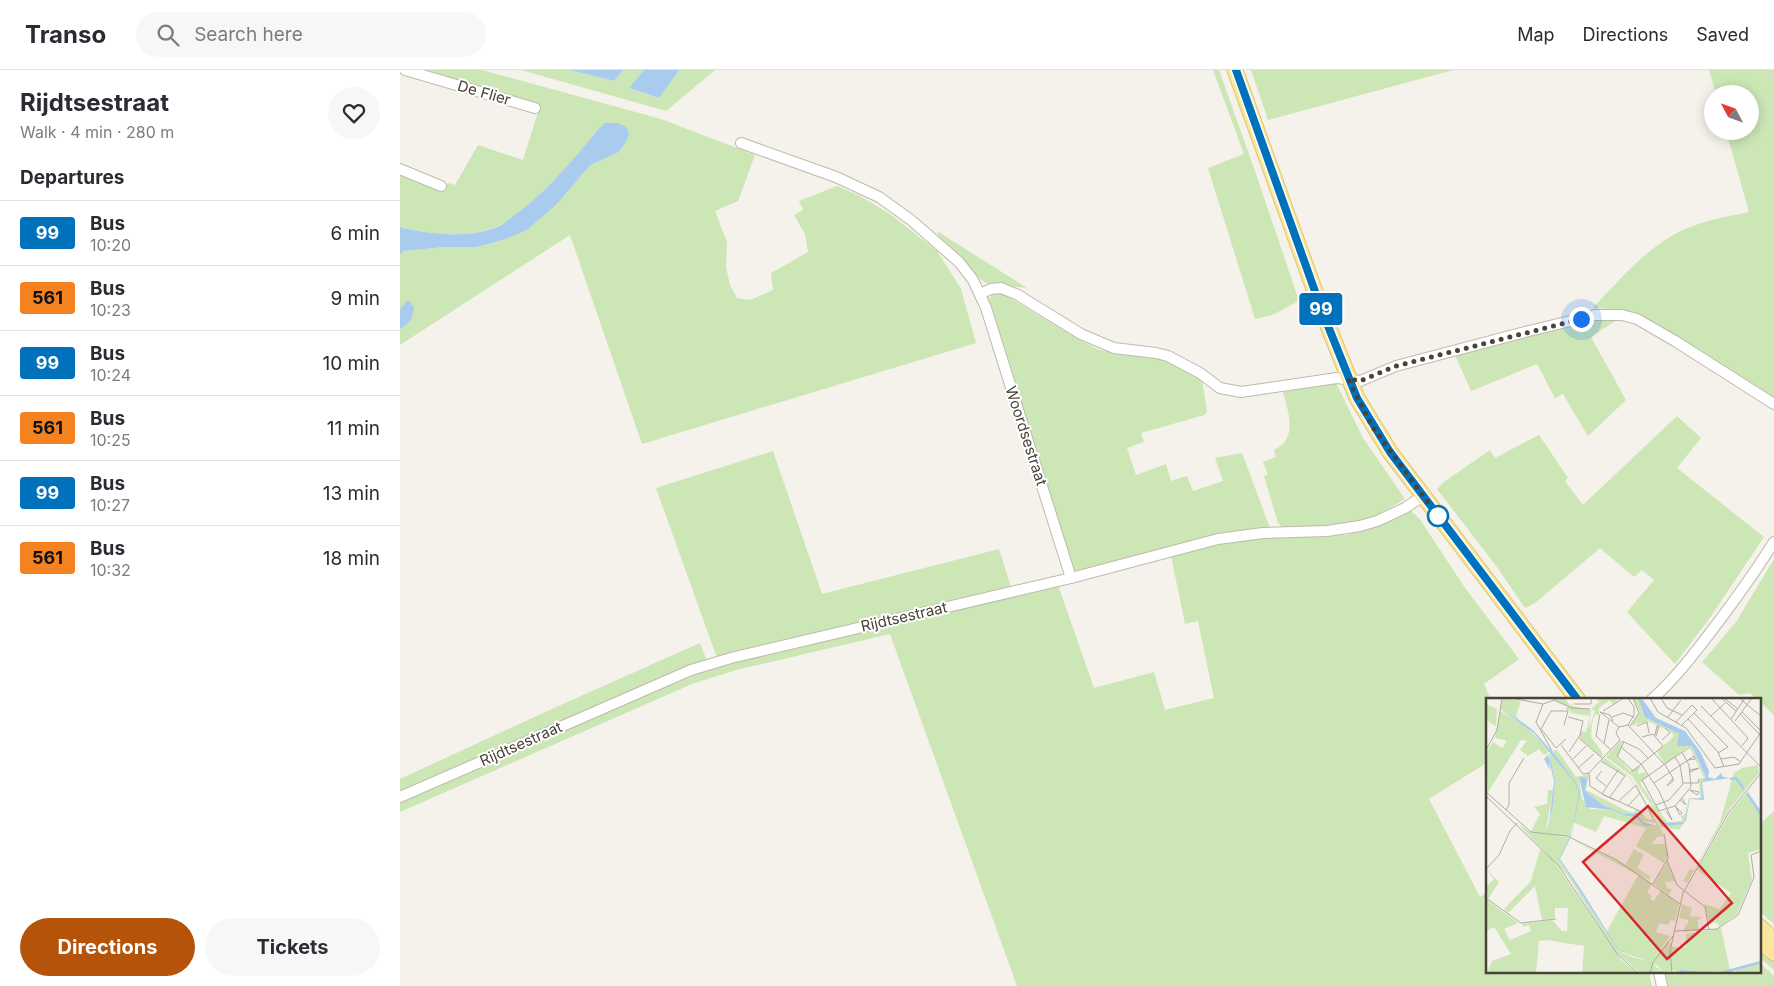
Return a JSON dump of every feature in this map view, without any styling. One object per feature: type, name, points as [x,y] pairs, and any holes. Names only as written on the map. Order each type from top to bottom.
[{"type":"main road","points":[[1236,70],[1322,311],[1348,379],[1372,426],[1576,698]]},
{"type":"main road","points":[[1762,930],[1774,940]]},
{"type":"main road","points":[[1762,943],[1774,953]]},
{"type":"street","name":"De Flier","points":[[404,70],[535,108]]},
{"type":"street","name":"Woordsestraat","points":[[741,143],[836,177],[879,197],[911,220],[959,262],[973,280],[986,308],[1071,578]]},
{"type":"street","points":[[400,169],[441,186]]},
{"type":"street","points":[[980,294],[991,289],[1001,288],[1018,295],[1081,334],[1114,348],[1168,356],[1200,373],[1220,388],[1241,392],[1337,378],[1360,381],[1396,366],[1595,315],[1622,315],[1637,319],[1675,341],[1774,404]]},
{"type":"street","name":"Rijdtsestraat","points":[[400,797],[691,670],[767,649],[1071,578],[1218,539],[1263,533],[1327,531],[1360,526],[1377,521],[1423,496]]},
{"type":"street","points":[[1653,698],[1675,676],[1710,633],[1774,542]]},
{"type":"green space","points":[[426,70],[482,70],[661,119],[755,155],[738,201],[715,211],[727,242],[726,267],[730,285],[737,298],[750,300],[773,290],[771,273],[808,252],[805,234],[794,215],[803,210],[799,201],[837,186],[860,196],[890,214],[937,251],[961,289],[976,343],[642,444],[570,235],[400,345],[400,328],[405,326],[408,301],[400,309],[400,254],[404,251],[445,247],[477,247],[503,240],[527,230],[556,205],[590,164],[619,152],[629,134],[604,123],[538,196],[498,226],[485,231],[461,234],[426,232],[402,228],[400,226],[400,174],[442,192],[448,183],[455,185],[478,145],[523,160],[540,106]]},
{"type":"green space","points":[[521,70],[570,70],[614,81],[623,70],[644,70],[629,88],[658,98],[679,70],[715,70],[666,111]]},
{"type":"green space","points":[[1213,70],[1219,70],[1299,301],[1272,315],[1255,319],[1208,168],[1244,154]]},
{"type":"green space","points":[[1251,70],[1453,70],[1268,120]]},
{"type":"green space","points":[[1709,70],[1774,70],[1774,400],[1631,312],[1593,308],[1638,261],[1664,240],[1678,232],[1700,224],[1749,212],[1729,140],[1759,140],[1759,85],[1713,85]]},
{"type":"green space","points":[[937,231],[1027,288],[988,284],[980,279],[939,237]]},
{"type":"green space","points":[[995,293],[1003,294],[1099,350],[1162,359],[1202,379],[1207,412],[1204,415],[1141,433],[1144,442],[1127,448],[1136,475],[1166,464],[1171,481],[1187,476],[1193,491],[1223,481],[1215,458],[1242,453],[1270,528],[1074,573],[987,300]]},
{"type":"green space","points":[[1617,320],[1591,337],[1626,400],[1588,436],[1563,394],[1555,398],[1537,364],[1471,391],[1455,355],[1585,322]]},
{"type":"green space","points":[[1336,383],[1363,438],[1405,499],[1375,516],[1348,525],[1320,528],[1283,528],[1278,523],[1264,476],[1268,475],[1263,462],[1276,457],[1274,450],[1284,443],[1289,431],[1289,418],[1283,392]]},
{"type":"green space","points":[[1677,416],[1701,438],[1677,468],[1764,537],[1709,619],[1675,664],[1627,612],[1654,580],[1642,570],[1634,577],[1600,548],[1535,603],[1525,608],[1497,567],[1437,489],[1490,450],[1495,458],[1539,435],[1568,478],[1565,481],[1583,505]]},
{"type":"green space","points":[[773,451],[822,594],[999,549],[1011,587],[717,658],[656,488]]},
{"type":"green space","points":[[1411,511],[1419,518],[1465,588],[1519,659],[1484,684],[1490,698],[1486,698],[1486,763],[1429,799],[1480,897],[1486,892],[1486,974],[1649,974],[1652,986],[1017,986],[890,634],[736,670],[692,684],[400,812],[400,803],[650,693],[715,667],[781,649],[1058,585],[1094,688],[1154,672],[1165,710],[1214,698],[1198,621],[1185,624],[1171,556],[1223,543],[1265,537],[1346,535],[1377,526]]},
{"type":"green space","points":[[1774,559],[1774,715],[1762,704],[1762,698],[1756,698],[1750,693],[1739,695],[1702,662],[1736,622]]},
{"type":"green space","points":[[700,643],[707,661],[400,792],[400,779]]},
{"type":"green space","points":[[1774,811],[1774,924],[1762,914],[1762,822]]},
{"type":"green space","points":[[1762,947],[1774,957],[1774,970],[1762,960]]},
{"type":"green space","points":[[1762,965],[1774,976],[1774,986],[1668,986],[1665,974],[1762,974]]},
{"type":"water","points":[[570,70],[623,70],[614,81]]},
{"type":"water","points":[[644,70],[679,70],[659,98],[629,88]]},
{"type":"water","points":[[604,123],[618,123],[627,128],[629,134],[619,152],[590,165],[556,205],[527,230],[503,240],[477,247],[445,247],[404,251],[400,254],[400,226],[426,232],[461,234],[485,231],[503,224],[550,184]]},
{"type":"water","points":[[408,300],[414,307],[413,314],[409,322],[400,329],[400,309]]},
{"type":"bus line","name":"99","points":[[1236,70],[1343,367],[1372,426],[1576,698]]},
{"type":"route","points":[[1438,516],[1372,426],[1348,379],[1360,381],[1396,366],[1581,319]]}]
